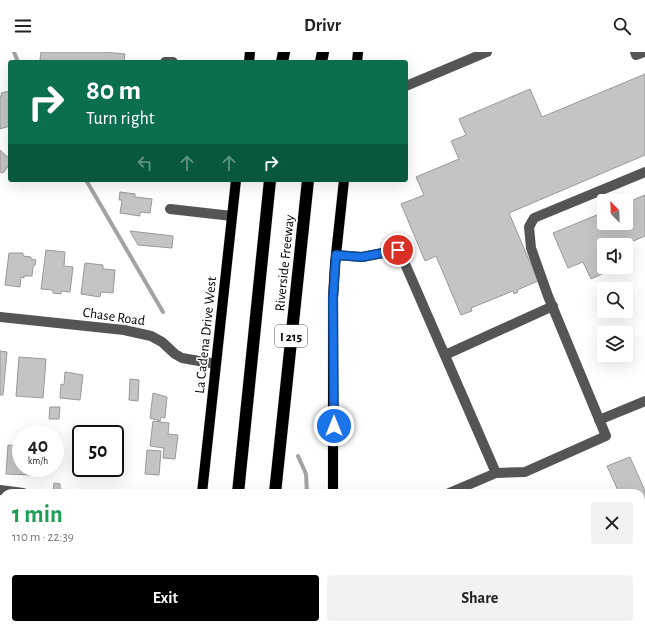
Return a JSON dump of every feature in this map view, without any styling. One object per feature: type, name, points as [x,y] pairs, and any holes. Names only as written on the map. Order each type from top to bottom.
[{"type":"highway","name":"Riverside Freeway","points":[[238,489],[270,182]]},
{"type":"highway","name":"Riverside Freeway","points":[[275,489],[308,182]]},
{"type":"main road","name":"La Cadena Drive West","points":[[202,489],[236,182]]},
{"type":"main road","points":[[333,489],[333,298],[344,182]]},
{"type":"street","points":[[408,85],[487,52]]},
{"type":"street","points":[[635,52],[636,56],[644,52]]},
{"type":"street","points":[[458,489],[496,473],[525,472],[606,436],[553,306],[532,248],[529,227],[534,218],[645,172]]},
{"type":"street","points":[[170,209],[232,216]]},
{"type":"street","points":[[336,255],[362,257],[398,250],[496,473]]},
{"type":"street","points":[[445,355],[553,306]]},
{"type":"street","name":"Chase Road","points":[[0,316],[142,333],[157,339],[174,354],[182,358],[216,364]]},
{"type":"street","points":[[599,420],[645,401]]},
{"type":"building","points":[[41,52],[103,52],[125,54],[124,60],[40,60]]},
{"type":"building","points":[[645,74],[645,155],[509,213],[538,281],[517,290],[518,292],[514,294],[513,291],[471,308],[472,311],[461,315],[436,256],[425,261],[401,204],[424,195],[416,177],[459,159],[451,141],[466,135],[459,119],[530,89],[542,117]]},
{"type":"building","points":[[8,91],[8,127],[0,129],[0,96],[2,96],[1,93]]},
{"type":"building","points":[[0,150],[8,157],[8,167],[3,173],[0,172]]},
{"type":"building","points":[[120,192],[135,194],[135,197],[152,199],[150,213],[140,212],[140,216],[120,213],[122,200],[119,200]]},
{"type":"building","points":[[645,195],[645,236],[633,241],[633,238],[597,238],[597,274],[602,274],[591,279],[583,262],[568,268],[553,233],[597,215],[597,230],[633,230],[633,200]]},
{"type":"building","points":[[130,231],[173,236],[172,248],[138,245]]},
{"type":"building","points":[[46,250],[65,252],[64,266],[73,267],[70,292],[61,291],[61,294],[53,293],[53,290],[41,289]]},
{"type":"building","points":[[9,253],[23,253],[23,256],[31,257],[31,259],[36,260],[33,267],[32,276],[24,276],[24,278],[21,277],[20,287],[5,285]]},
{"type":"building","points":[[85,263],[103,265],[103,269],[115,270],[113,293],[101,292],[100,297],[81,294]]},
{"type":"building","points":[[0,351],[7,352],[3,395],[0,395]]},
{"type":"building","points":[[19,357],[46,359],[43,398],[16,396]]},
{"type":"building","points":[[65,372],[83,375],[80,400],[60,398],[61,384],[64,385]]},
{"type":"building","points":[[130,379],[139,380],[138,401],[129,400]]},
{"type":"building","points":[[153,393],[167,397],[165,418],[161,417],[160,421],[150,418]]},
{"type":"building","points":[[50,407],[60,407],[59,419],[49,419]]},
{"type":"building","points":[[153,421],[169,423],[168,434],[178,435],[175,459],[163,458],[164,448],[150,446]]},
{"type":"building","points":[[8,445],[12,445],[12,474],[6,474]]},
{"type":"building","points":[[147,450],[161,451],[159,475],[145,474]]},
{"type":"building","points":[[630,457],[644,489],[617,489],[607,466]]},
{"type":"building","points":[[54,483],[60,484],[60,489],[53,489]]},
{"type":"waterway","points":[[14,52],[17,60]]},
{"type":"waterway","points":[[87,182],[163,312]]},
{"type":"waterway","points":[[298,456],[306,474],[307,489]]},
{"type":"route","points":[[334,426],[333,298],[336,255],[362,257],[398,250]]}]
